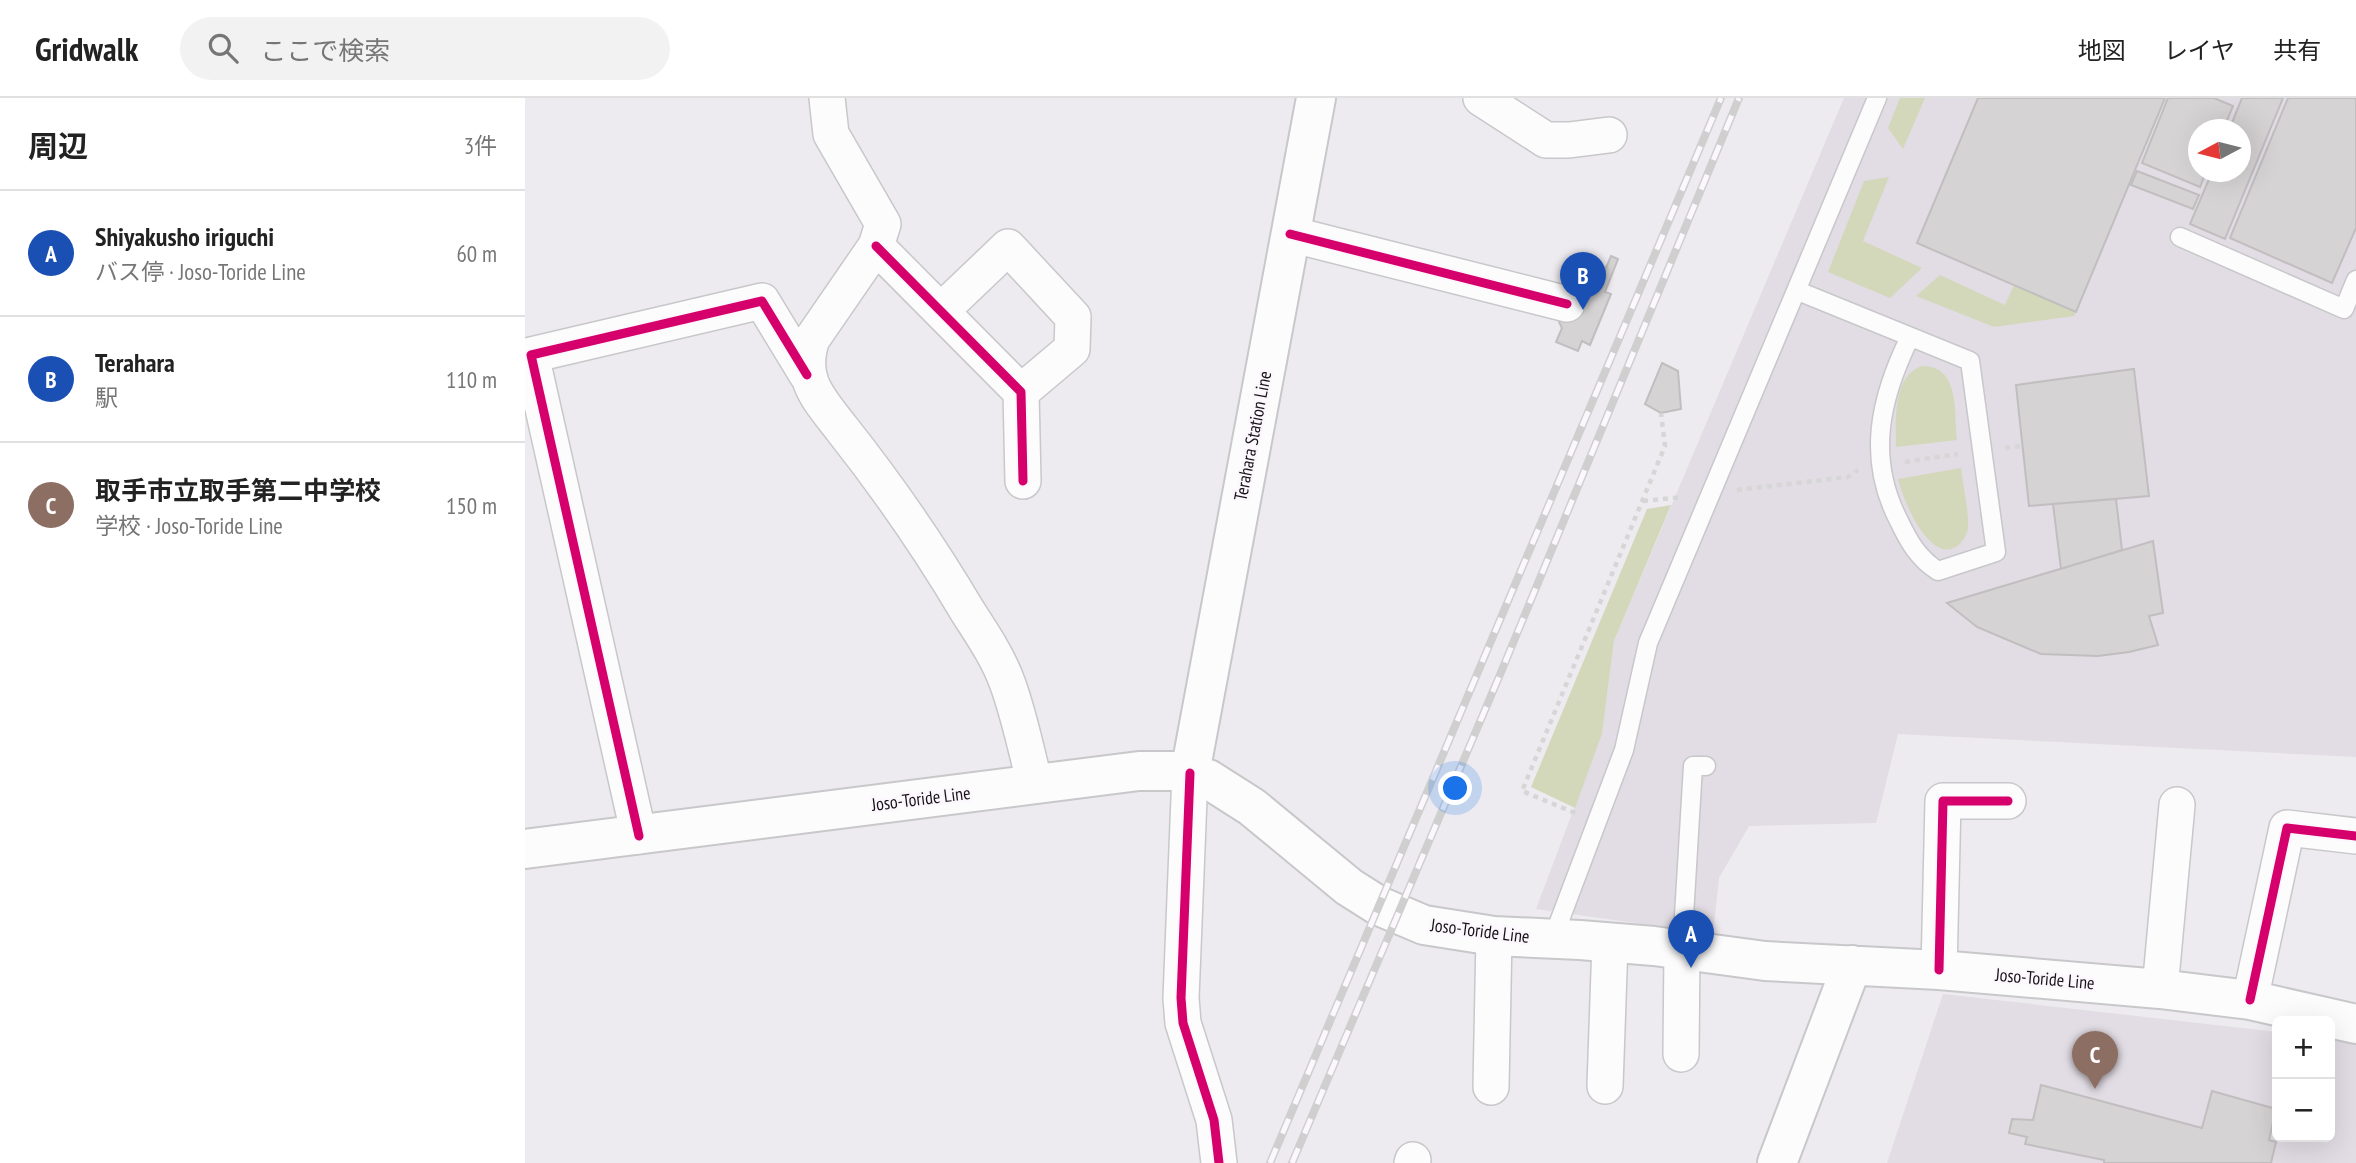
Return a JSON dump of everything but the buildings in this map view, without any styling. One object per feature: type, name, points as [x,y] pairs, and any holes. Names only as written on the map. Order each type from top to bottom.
[{"type":"main road","name":"Terahara Station Line","points":[[1189,773],[1316,98]]},
{"type":"main road","name":"Joso-Toride Line","points":[[525,849],[1139,771],[1173,771],[1207,779],[1252,807],[1349,887],[1379,906],[1424,925],[1494,936],[1609,943],[1765,961],[1940,970],[2160,989],[2250,1000],[2356,1024]]},
{"type":"main road","points":[[1777,1163],[1853,965]]},
{"type":"street","points":[[807,374],[806,355],[812,340],[876,246],[883,224],[831,134],[827,98]]},
{"type":"street","points":[[1481,98],[1546,140],[1569,141],[1609,135]]},
{"type":"street","points":[[1290,234],[1567,304]]},
{"type":"street","points":[[876,246],[1021,392],[1023,481]]},
{"type":"street","points":[[941,311],[1008,247],[1073,317],[1072,349],[1021,392]]},
{"type":"street","points":[[639,836],[531,355],[762,301],[807,374],[817,397],[869,462],[910,520],[984,639],[1007,681],[1035,784]]},
{"type":"street","points":[[1189,773],[1181,998],[1183,1023],[1214,1120],[1219,1163]]},
{"type":"street","points":[[1940,970],[1943,801],[2008,801]]},
{"type":"street","points":[[2160,989],[2177,805]]},
{"type":"street","points":[[2250,1000],[2287,828],[2356,836]]},
{"type":"street","points":[[1491,1087],[1494,936]]},
{"type":"street","points":[[1605,1086],[1609,943]]},
{"type":"street","points":[[1681,1054],[1682,950]]},
{"type":"lane","points":[[1553,938],[1624,750],[1648,643],[1877,98]]},
{"type":"lane","points":[[2180,237],[2344,309],[2356,280]]},
{"type":"lane","points":[[1798,291],[1970,361],[1996,552],[1938,571],[1925,562],[1912,547],[1883,483],[1879,438],[1885,403],[1894,369],[1910,337]]},
{"type":"lane","points":[[1682,950],[1693,766],[1706,766]]},
{"type":"path","points":[[1598,822],[1523,791],[1665,446],[1661,413]]},
{"type":"path","points":[[1642,502],[1848,477],[1861,468],[2023,446]]},
{"type":"shaded area","points":[[1844,98],[2356,98],[2356,757],[1898,734],[1876,823],[1749,826],[1719,878],[1713,934],[1536,909],[1602,734],[1614,641]]},
{"type":"shaded area","points":[[1943,994],[2272,1031],[2272,1142],[2335,1142],[2335,1039],[2356,1041],[2356,1163],[1887,1163]]},
{"type":"green space","points":[[1900,98],[1925,98],[1903,149],[1888,128]]},
{"type":"green space","points":[[1889,177],[1863,241],[1922,268],[1890,298],[1828,272],[1864,181]]},
{"type":"green space","points":[[1940,275],[2005,305],[2014,285],[2076,312],[2074,316],[1994,327],[1916,296]]},
{"type":"green space","points":[[1922,366],[1943,373],[1949,382],[1955,404],[1957,440],[1896,447],[1896,413],[1901,389],[1912,371]]},
{"type":"green space","points":[[1961,468],[1968,528],[1956,547],[1946,549],[1936,546],[1918,526],[1898,479]]},
{"type":"green space","points":[[1671,505],[1614,641],[1602,734],[1575,808],[1531,787],[1647,509]]},
{"type":"railway","points":[[1270,1163],[1721,98]]},
{"type":"railway","points":[[1292,1163],[1499,677],[1739,98]]},
{"type":"cycle path","points":[[1290,234],[1567,304]]},
{"type":"cycle path","points":[[876,246],[1021,392],[1023,481]]},
{"type":"cycle path","points":[[639,836],[531,355],[762,301],[807,375]]},
{"type":"cycle path","points":[[1190,773],[1181,998],[1183,1023],[1214,1120],[1219,1163]]},
{"type":"cycle path","points":[[1939,970],[1943,801],[2008,801]]},
{"type":"cycle path","points":[[2250,1000],[2287,828],[2356,836]]},
{"type":"place","name":"Terahara","points":[[1583,310]]},
{"type":"place","name":"Shiyakusho iriguchi","points":[[1691,968]]},
{"type":"place","name":"取手市立取手第二中学校","points":[[2095,1089]]}]
